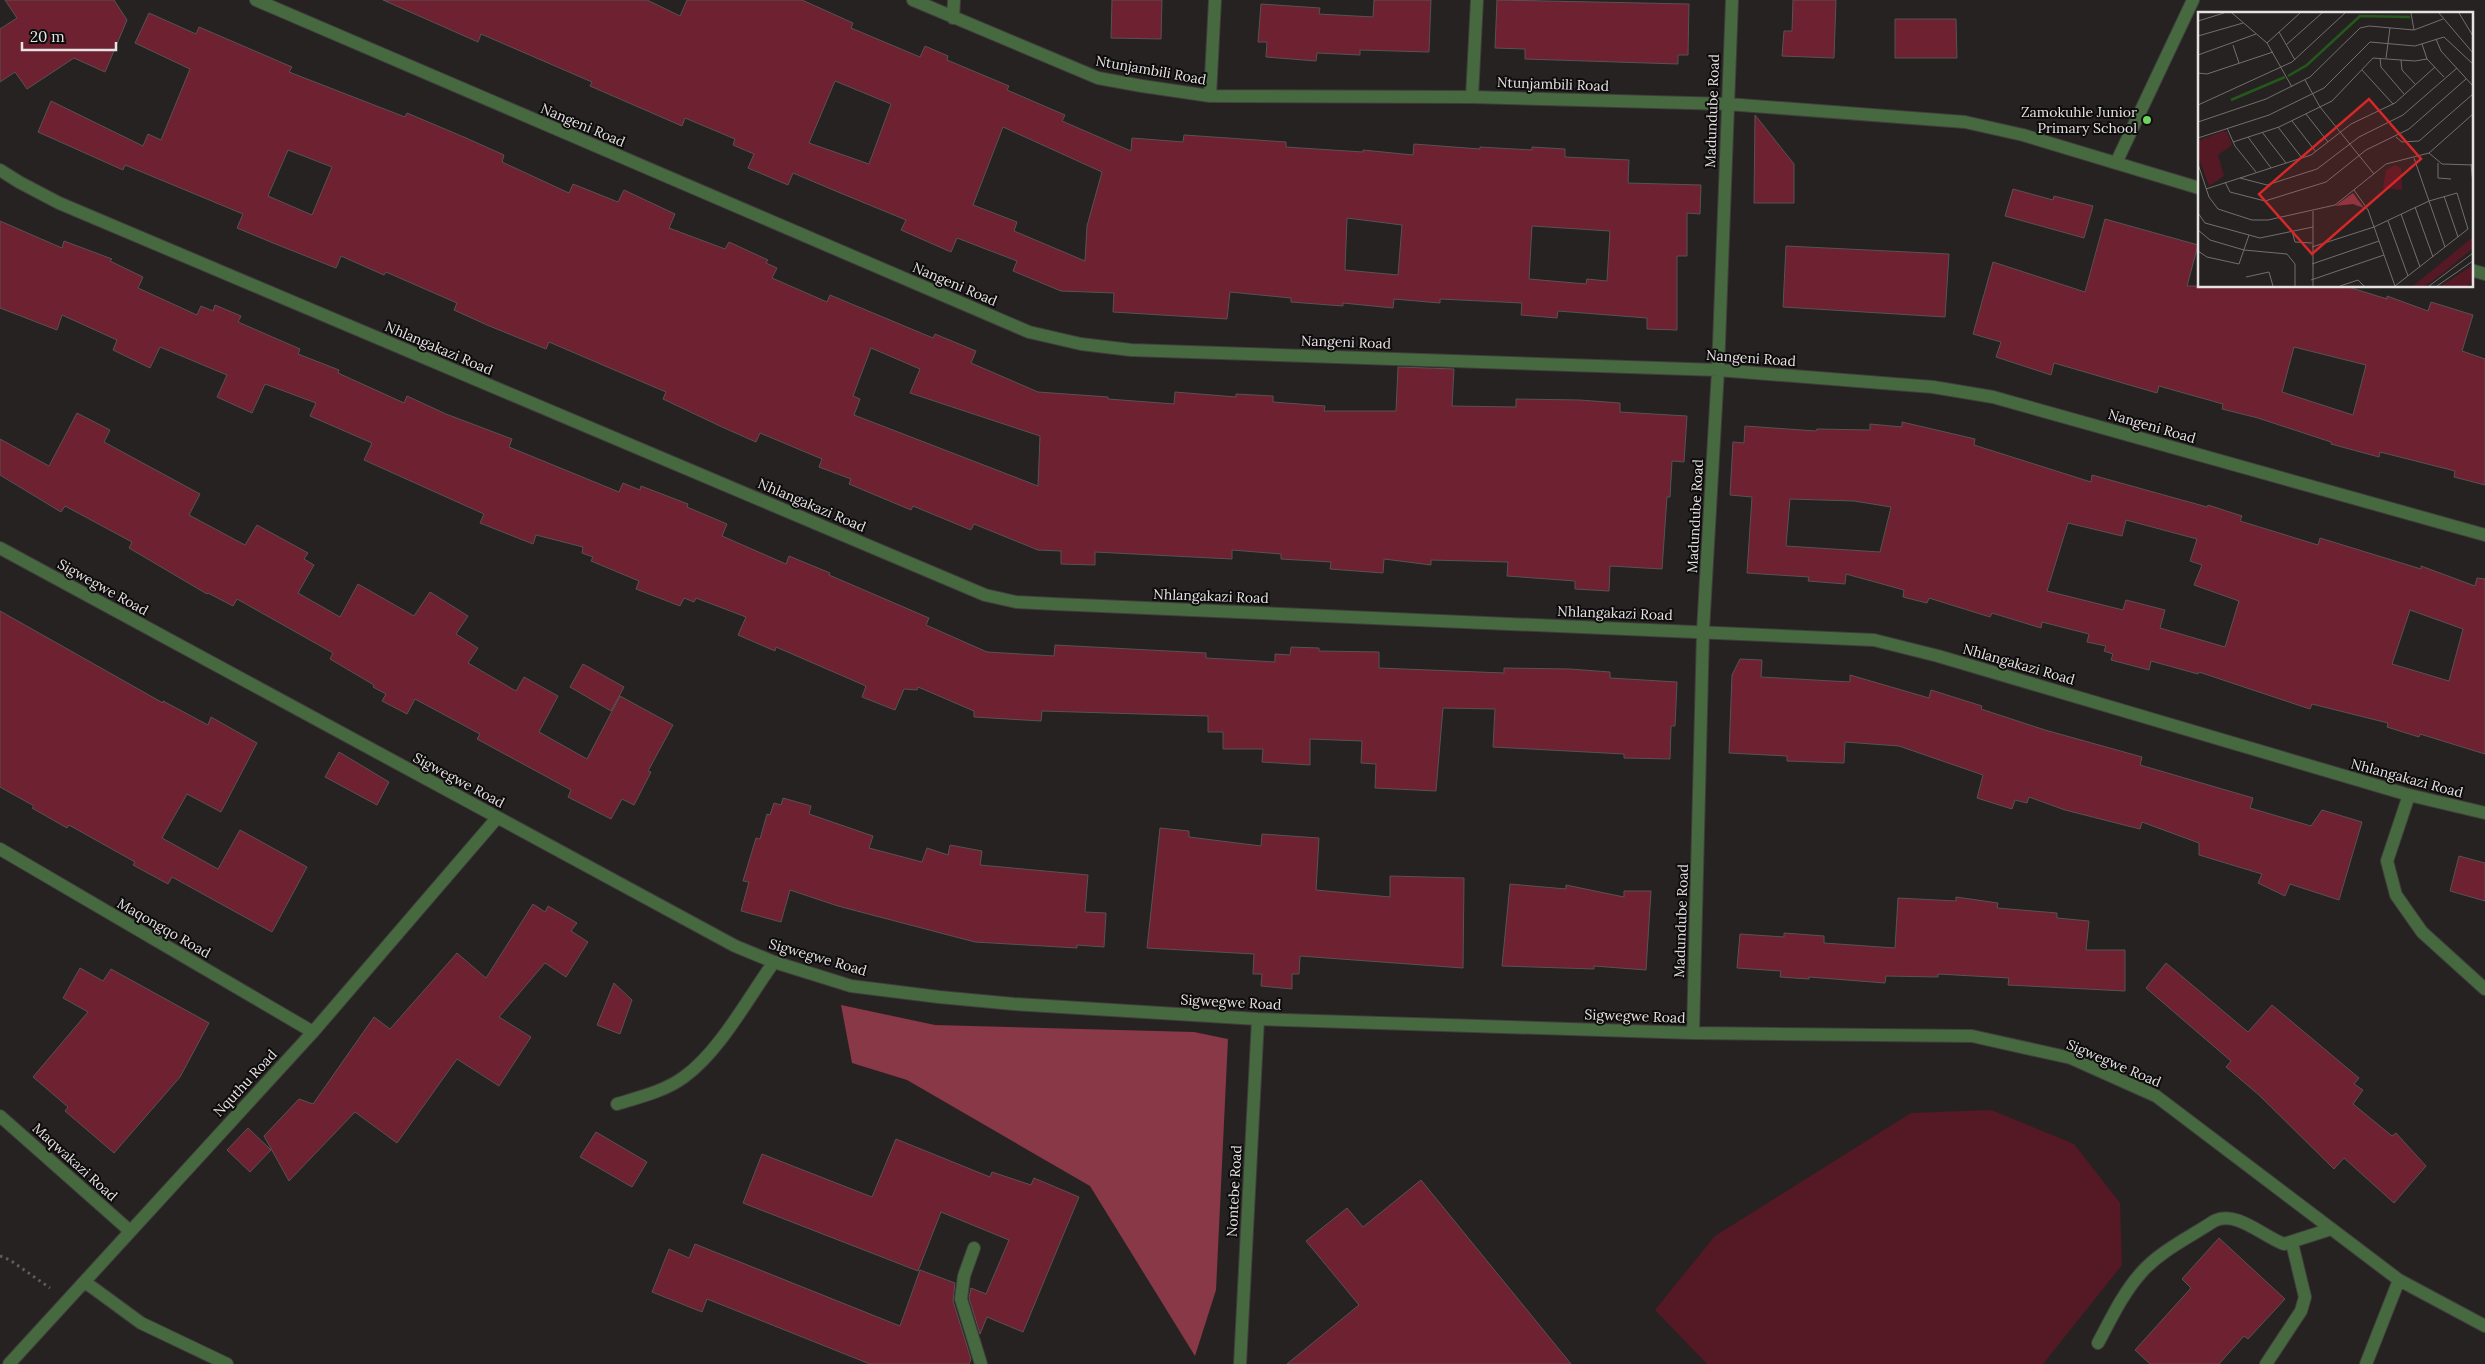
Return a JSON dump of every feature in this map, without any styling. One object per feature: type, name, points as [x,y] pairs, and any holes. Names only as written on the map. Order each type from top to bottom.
[{"type":"street","name":"Nangeni Road","points":[[256,0],[1028,332],[1081,344],[1131,350],[1718,370],[1933,387],[1993,397],[2485,535]]},
{"type":"street","name":"Ntunjambili Road","points":[[913,0],[1098,78],[1210,96],[1472,97],[1727,104],[1965,122],[2023,135],[2198,188]]},
{"type":"street","points":[[953,18],[954,0]]},
{"type":"street","points":[[1210,96],[1215,0]]},
{"type":"street","points":[[1472,97],[1477,0]]},
{"type":"street","name":"Madundube Road","points":[[1693,1033],[1703,631],[1718,370],[1732,0]]},
{"type":"street","points":[[2116,162],[2193,0]]},
{"type":"street","name":"Nhlangakazi Road","points":[[0,170],[59,203],[985,595],[1016,602],[1055,604],[1874,640],[1938,656],[2409,795],[2485,813]]},
{"type":"street","points":[[2472,270],[2485,274]]},
{"type":"street","name":"Sigwegwe Road","points":[[0,548],[735,946],[774,962],[851,986],[939,997],[1258,1019],[1693,1033],[1972,1036],[2071,1058],[2156,1096],[2399,1280],[2485,1326]]},
{"type":"street","points":[[2409,795],[2388,861],[2396,896],[2422,932],[2485,989]]},
{"type":"street","name":"Nquthu Road","points":[[9,1364],[313,1032],[497,818]]},
{"type":"street","name":"Maqongqo Road","points":[[0,849],[313,1032]]},
{"type":"street","points":[[617,1104],[654,1092],[684,1077],[714,1047],[774,962]]},
{"type":"street","name":"Nontebe Road","points":[[1240,1364],[1258,1019]]},
{"type":"street","name":"Maqwakazi Road","points":[[0,1116],[130,1231]]},
{"type":"street","points":[[2098,1342],[2130,1287],[2142,1272],[2160,1256],[2223,1216],[2233,1218],[2284,1244],[2331,1229]]},
{"type":"street","points":[[2266,1364],[2301,1311],[2305,1297],[2292,1243]]},
{"type":"street","points":[[974,1248],[964,1276],[961,1299],[980,1364]]},
{"type":"street","points":[[2366,1364],[2399,1280]]},
{"type":"street","points":[[85,1282],[141,1323],[227,1364]]},
{"type":"path","points":[[0,1256],[10,1260],[68,1300]]},
{"type":"shaded area","points":[[841,1005],[935,1025],[1194,1032],[1228,1039],[1216,1290],[1195,1356],[1090,1186],[907,1080],[852,1063]]},
{"type":"shaded area","points":[[1991,1110],[2074,1144],[2120,1203],[2122,1265],[2043,1364],[1707,1364],[1655,1310],[1715,1236],[1911,1113]]},
{"type":"building","points":[[5,0],[114,0],[127,20],[105,72],[74,58],[27,89],[15,72],[0,82],[0,29],[17,18]]},
{"type":"building","points":[[383,0],[647,0],[680,16],[687,0],[802,0],[853,23],[851,28],[920,57],[925,46],[948,56],[947,60],[1009,86],[1007,90],[1065,115],[1062,121],[1131,151],[1132,138],[1183,142],[1184,135],[1286,142],[1286,147],[1363,152],[1363,150],[1413,155],[1414,144],[1480,149],[1480,147],[1532,150],[1532,147],[1565,149],[1565,157],[1629,160],[1628,183],[1701,185],[1700,214],[1687,213],[1687,256],[1677,256],[1677,330],[1647,329],[1647,318],[1558,311],[1557,318],[1521,315],[1522,303],[1440,299],[1440,303],[1394,299],[1393,308],[1343,303],[1343,306],[1291,302],[1291,298],[1230,292],[1227,319],[1113,312],[1114,293],[1061,291],[1013,271],[1017,261],[957,238],[951,252],[901,230],[906,220],[793,173],[788,185],[748,168],[754,154],[733,145],[735,139],[685,118],[682,126],[590,86],[592,82],[481,34],[478,42]],"holes":[[[835,81],[891,104],[869,164],[809,143]],[[1003,127],[1102,172],[1087,226],[1085,261],[1014,231],[1017,222],[973,205]],[[1347,218],[1402,225],[1398,275],[1345,270]],[[1532,226],[1610,231],[1607,281],[1587,279],[1586,284],[1529,279]]]},
{"type":"building","points":[[1112,0],[1162,0],[1161,39],[1111,38]]},
{"type":"building","points":[[1374,0],[1431,0],[1429,52],[1360,50],[1360,55],[1317,53],[1316,61],[1266,57],[1267,42],[1258,42],[1261,4],[1320,8],[1319,14],[1373,17]]},
{"type":"building","points":[[1497,0],[1689,4],[1688,55],[1678,55],[1678,64],[1525,59],[1525,49],[1495,48]]},
{"type":"building","points":[[1793,0],[1836,0],[1834,58],[1782,56],[1784,31],[1792,31]]},
{"type":"building","points":[[149,13],[196,34],[199,27],[292,67],[289,72],[405,117],[407,113],[504,155],[502,162],[569,193],[573,184],[618,202],[624,190],[675,214],[669,228],[725,249],[729,242],[768,260],[766,263],[777,268],[772,278],[827,302],[830,295],[933,338],[935,334],[976,351],[971,363],[1038,392],[1174,404],[1175,392],[1236,397],[1236,394],[1273,396],[1273,402],[1325,406],[1324,411],[1396,411],[1398,367],[1454,369],[1452,406],[1516,407],[1516,399],[1580,400],[1620,403],[1620,412],[1687,416],[1684,462],[1672,461],[1670,497],[1667,497],[1662,569],[1610,566],[1609,591],[1575,589],[1575,581],[1507,576],[1508,562],[1431,560],[1431,565],[1384,559],[1383,573],[1330,569],[1331,562],[1281,559],[1281,554],[1232,550],[1232,559],[1095,552],[1095,565],[1061,564],[1061,551],[1038,550],[974,524],[971,530],[913,506],[911,510],[849,484],[851,479],[819,467],[822,459],[760,433],[756,442],[663,399],[666,392],[549,342],[546,349],[487,325],[454,310],[457,303],[386,272],[384,275],[341,256],[336,268],[237,228],[243,214],[125,165],[123,170],[38,132],[51,101],[143,146],[148,134],[161,140],[190,69],[135,43]],"holes":[[[288,150],[332,167],[312,215],[268,196]],[[871,348],[920,369],[910,393],[1040,436],[1038,486],[854,415],[860,399],[853,396]]]},
{"type":"building","points":[[1895,19],[1956,19],[1957,58],[1895,58]]},
{"type":"building","points":[[1755,115],[1794,164],[1794,203],[1754,203]]},
{"type":"building","points":[[2013,189],[2053,200],[2054,196],[2093,206],[2084,238],[2005,216]]},
{"type":"building","points":[[2105,219],[2198,245],[2187,286],[2198,286],[2198,288],[2351,288],[2387,299],[2387,296],[2428,311],[2431,302],[2473,315],[2462,351],[2485,359],[2485,485],[2454,477],[2455,471],[2380,452],[2379,457],[2331,444],[2331,442],[2258,418],[2222,409],[2223,404],[2159,386],[2157,393],[2054,363],[2051,375],[1996,357],[2001,342],[1973,334],[1993,262],[2085,292]],"holes":[[[2294,347],[2366,365],[2353,415],[2282,392]]]},
{"type":"building","points":[[0,221],[62,248],[64,241],[112,259],[110,261],[143,277],[138,288],[197,315],[201,306],[213,311],[215,305],[241,316],[238,322],[300,349],[298,354],[339,370],[338,373],[404,403],[407,396],[446,414],[512,439],[509,447],[619,492],[623,483],[640,490],[641,486],[688,504],[687,507],[727,524],[722,536],[786,564],[789,556],[830,573],[829,575],[929,618],[926,625],[987,652],[1054,656],[1055,645],[1206,653],[1206,658],[1275,662],[1275,654],[1290,655],[1291,647],[1319,648],[1319,651],[1379,652],[1379,668],[1504,673],[1504,668],[1570,669],[1610,672],[1610,678],[1677,682],[1675,726],[1671,726],[1670,759],[1624,758],[1624,754],[1493,747],[1495,709],[1443,708],[1436,791],[1375,788],[1376,764],[1361,763],[1362,741],[1310,739],[1310,765],[1262,762],[1263,749],[1223,749],[1223,732],[1208,732],[1208,716],[1042,711],[1041,721],[974,717],[974,711],[918,687],[917,690],[904,689],[895,710],[862,697],[866,686],[776,647],[775,651],[738,635],[746,617],[696,598],[694,602],[684,598],[680,606],[636,589],[639,581],[591,561],[593,557],[582,553],[583,547],[536,535],[533,544],[480,523],[484,514],[364,460],[372,443],[310,416],[316,403],[265,384],[252,413],[217,397],[227,375],[160,347],[150,368],[113,350],[117,340],[62,315],[57,330],[0,308]]},
{"type":"building","points":[[1786,246],[1949,254],[1945,317],[1783,307]]},
{"type":"building","points":[[77,413],[110,430],[104,442],[200,494],[189,515],[245,545],[257,525],[308,553],[304,559],[314,565],[298,593],[340,617],[358,584],[414,616],[430,592],[468,616],[456,634],[478,648],[468,663],[516,691],[524,677],[558,696],[539,732],[587,759],[620,696],[673,725],[648,771],[651,772],[634,805],[622,799],[611,819],[568,797],[571,790],[477,739],[480,734],[415,699],[407,714],[382,701],[386,694],[330,659],[333,653],[237,599],[233,606],[207,594],[129,548],[132,542],[65,506],[61,512],[0,475],[0,439],[49,466]]},
{"type":"building","points":[[1902,422],[1975,439],[1974,445],[2091,482],[2092,475],[2207,507],[2208,505],[2242,516],[2240,521],[2318,545],[2320,538],[2421,569],[2421,566],[2475,586],[2477,578],[2485,579],[2485,754],[2420,734],[2419,737],[2387,727],[2388,723],[2312,704],[2310,709],[2199,672],[2198,674],[2151,661],[2149,670],[2111,660],[2113,654],[2104,651],[2106,646],[2087,642],[2089,634],[2042,622],[2041,628],[1992,613],[1990,617],[1929,598],[1927,603],[1903,597],[1904,590],[1846,574],[1845,584],[1808,581],[1809,577],[1747,573],[1752,497],[1730,495],[1733,442],[1744,443],[1745,426],[1816,431],[1817,429],[1870,430],[1870,424],[1902,427]],"holes":[[[1790,499],[1854,501],[1891,507],[1880,552],[1786,546]],[[2126,520],[2197,539],[2190,561],[2202,565],[2194,585],[2239,601],[2225,647],[2160,628],[2165,610],[2126,600],[2123,610],[2047,591],[2068,523],[2122,536]],[[2410,610],[2463,629],[2449,681],[2392,664]]]},
{"type":"building","points":[[0,611],[163,703],[163,701],[208,725],[211,717],[257,743],[221,812],[187,794],[162,838],[218,869],[240,830],[307,867],[272,932],[172,877],[168,884],[133,865],[135,862],[69,825],[67,828],[32,808],[34,806],[0,787]]},
{"type":"building","points":[[1740,659],[1762,660],[1761,677],[1850,682],[1850,675],[1929,698],[1931,690],[1982,706],[1981,709],[2045,730],[2142,757],[2140,765],[2253,798],[2250,808],[2311,826],[2322,810],[2362,822],[2339,900],[2290,884],[2285,896],[2258,883],[2262,874],[2199,855],[2199,843],[2142,822],[2140,829],[2065,810],[2029,797],[2027,803],[2015,800],[2012,809],[1977,798],[1983,775],[1899,746],[1845,742],[1844,763],[1787,761],[1787,756],[1729,753],[1732,675]]},
{"type":"building","points":[[583,664],[624,687],[611,711],[570,687]]},
{"type":"building","points":[[339,752],[389,782],[377,805],[325,777]]},
{"type":"building","points":[[783,798],[811,806],[809,814],[873,836],[869,848],[922,862],[927,848],[948,855],[950,845],[982,851],[980,865],[1088,875],[1085,912],[1106,913],[1104,947],[1077,945],[1077,948],[975,942],[838,906],[790,890],[781,922],[741,911],[749,882],[743,881],[756,838],[760,839],[767,814],[770,815],[774,803],[781,805]]},
{"type":"building","points":[[1160,828],[1189,831],[1189,837],[1261,846],[1262,834],[1319,838],[1316,890],[1390,897],[1390,876],[1464,878],[1463,968],[1300,956],[1299,974],[1292,974],[1292,989],[1261,986],[1262,974],[1253,974],[1254,954],[1147,948]]},
{"type":"building","points":[[2459,856],[2485,863],[2485,901],[2450,891]]},
{"type":"building","points":[[1510,884],[1566,889],[1566,885],[1624,897],[1624,891],[1651,891],[1646,970],[1594,966],[1594,969],[1502,966]]},
{"type":"building","points":[[1956,897],[1998,903],[1997,908],[2057,913],[2057,918],[2089,921],[2086,950],[2125,950],[2125,991],[2008,985],[2009,978],[1938,974],[1938,977],[1886,976],[1885,983],[1809,977],[1809,979],[1780,977],[1781,971],[1737,968],[1740,934],[1784,937],[1784,933],[1824,936],[1824,943],[1895,948],[1898,898],[1956,901]]},
{"type":"building","points":[[533,904],[545,912],[548,906],[577,923],[571,931],[588,942],[566,977],[545,963],[499,1017],[531,1037],[499,1086],[457,1059],[397,1143],[355,1112],[289,1181],[264,1136],[299,1099],[313,1104],[374,1017],[390,1029],[457,953],[486,978]]},
{"type":"building","points":[[2166,963],[2248,1032],[2272,1005],[2359,1078],[2354,1084],[2363,1090],[2353,1104],[2392,1136],[2396,1133],[2426,1166],[2394,1203],[2344,1158],[2334,1169],[2259,1095],[2226,1067],[2231,1061],[2146,988]]},
{"type":"building","points":[[80,968],[103,981],[111,969],[209,1023],[180,1077],[114,1153],[65,1111],[68,1107],[33,1077],[88,1012],[63,998]]},
{"type":"building","points":[[614,983],[632,1000],[620,1034],[597,1025]]},
{"type":"building","points":[[248,1128],[271,1150],[250,1172],[227,1150]]},
{"type":"building","points":[[596,1132],[647,1162],[632,1187],[580,1157]]},
{"type":"building","points":[[896,1139],[990,1177],[992,1172],[1031,1185],[1034,1178],[1079,1197],[1023,1332],[987,1317],[980,1334],[969,1298],[971,1288],[986,1294],[1009,1240],[941,1212],[918,1271],[743,1203],[762,1154],[872,1197]]},
{"type":"building","points":[[1421,1180],[1571,1364],[1287,1364],[1359,1305],[1306,1241],[1347,1208],[1363,1227]]},
{"type":"building","points":[[2219,1238],[2285,1299],[2248,1339],[2244,1336],[2219,1364],[2150,1364],[2135,1350],[2191,1288],[2182,1279]]},
{"type":"building","points":[[695,1244],[900,1326],[920,1270],[955,1283],[953,1301],[971,1359],[969,1364],[870,1364],[707,1299],[702,1312],[652,1292],[669,1249],[689,1258]]},
{"type":"place","name":"Zamokuhle Junior Primary School","points":[[2147,120]]}]
